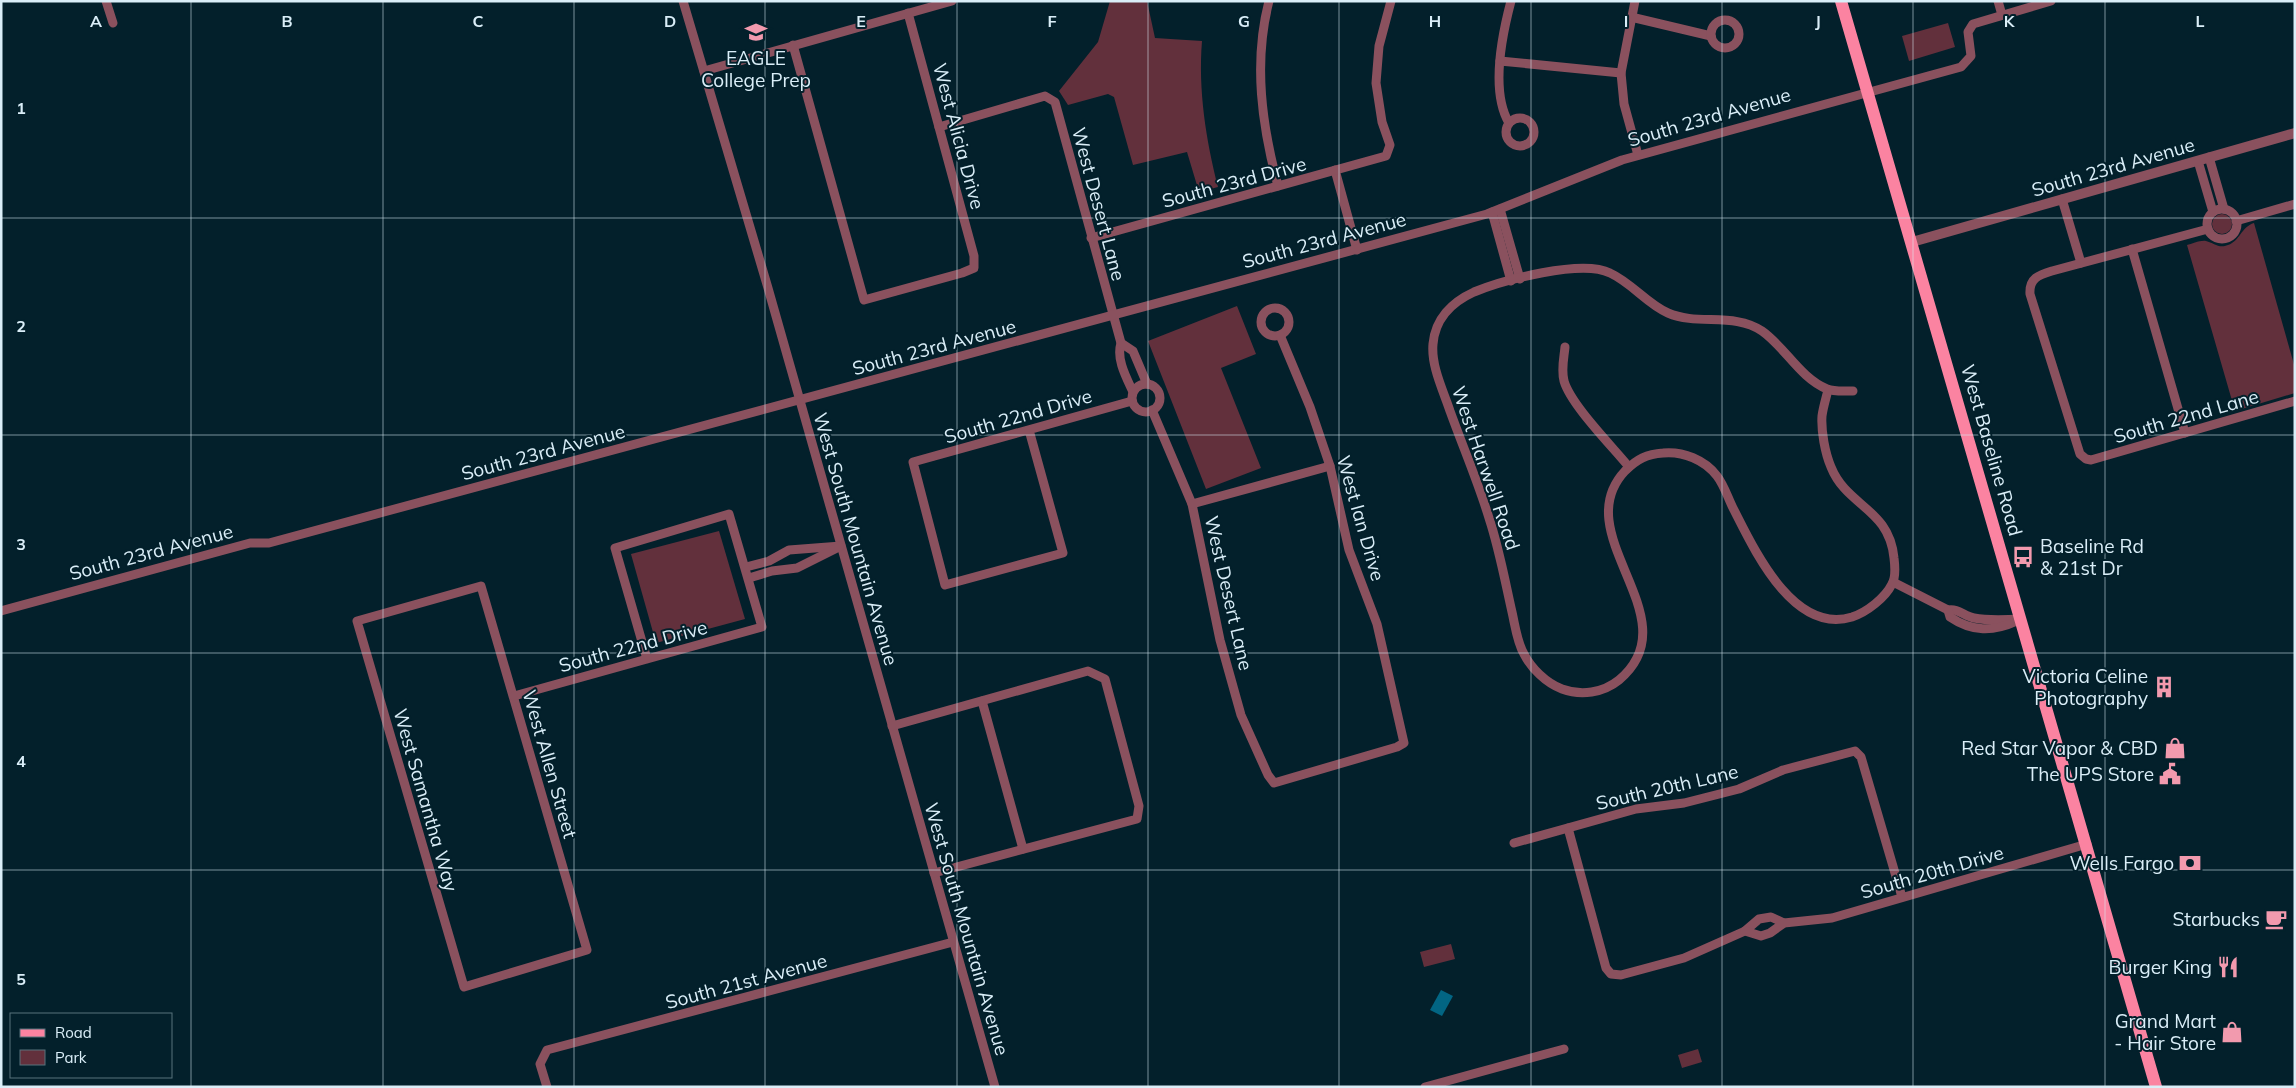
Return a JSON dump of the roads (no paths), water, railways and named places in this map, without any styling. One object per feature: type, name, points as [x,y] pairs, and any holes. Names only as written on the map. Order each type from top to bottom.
[{"type":"main road","name":"West Baseline Road","points":[[1841,1],[2157,1085]]},
{"type":"street","points":[[106,1],[113,23]]},
{"type":"street","name":"West South Mountain Avenue","points":[[683,1],[800,401],[995,1087]]},
{"type":"street","points":[[704,71],[952,1]]},
{"type":"street","points":[[1269,1],[1263,22],[1259,85],[1268,149],[1278,186]]},
{"type":"street","name":"South 23rd Drive","points":[[1091,238],[1386,156],[1390,145],[1382,122],[1376,83],[1379,46],[1391,1]]},
{"type":"street","points":[[1509,122],[1502,104],[1500,61],[1502,33],[1511,1]]},
{"type":"street","points":[[1635,1],[1621,73],[1624,104],[1638,155]]},
{"type":"street","points":[[1998,1],[2002,15]]},
{"type":"street","points":[[1869,93],[1964,65],[1971,56],[1969,28],[1976,22],[2050,1]]},
{"type":"street","name":"West Alicia Drive","points":[[793,45],[864,300],[974,268],[974,256],[908,13]]},
{"type":"street","points":[[1631,17],[1711,36]]},
{"type":"street","points":[[1500,61],[1621,73]]},
{"type":"street","name":"South 23rd Avenue","points":[[1,611],[250,543],[269,543],[1357,250],[1496,211],[1575,177],[1638,155],[1869,93]]},
{"type":"street","name":"West Desert Lane","points":[[939,127],[1045,96],[1055,102],[1121,343],[1118,351],[1133,396]]},
{"type":"street","name":"South 23rd Avenue","points":[[1912,242],[2295,133]]},
{"type":"street","points":[[2209,158],[2224,209]]},
{"type":"street","points":[[2198,160],[2213,212]]},
{"type":"street","points":[[1335,170],[1357,250]]},
{"type":"street","points":[[2208,193],[2218,190]]},
{"type":"street","points":[[2062,200],[2081,263],[2208,229]]},
{"type":"street","points":[[2236,221],[2295,204]]},
{"type":"street","points":[[2224,209],[2232,213],[2236,221],[2235,230],[2223,238],[2214,236],[2208,229],[2208,219],[2213,212],[2224,209]]},
{"type":"street","points":[[1496,211],[1516,280],[1558,270],[1581,268],[1610,272],[1668,313],[1692,319],[1745,323],[1763,332],[1802,372],[1828,390],[1853,391]]},
{"type":"street","points":[[2132,249],[2185,433]]},
{"type":"street","name":"South 22nd Lane","points":[[2081,263],[2038,275],[2030,286],[2030,294],[2080,454],[2086,459],[2091,460],[2295,401]]},
{"type":"street","name":"West Harwell Road","points":[[1516,280],[1474,292],[1451,305],[1436,325],[1432,347],[1437,374],[1490,521],[1521,650],[1535,671],[1560,688],[1590,694],[1614,684],[1633,668],[1642,642],[1643,616],[1610,531],[1607,504],[1616,482],[1629,467]]},
{"type":"street","name":"West Ian Drive","points":[[1274,783],[1397,747],[1404,743],[1377,624],[1349,550],[1330,466],[1310,407],[1280,335]]},
{"type":"street","name":"West Desert Lane","points":[[1121,343],[1132,351],[1147,384]]},
{"type":"street","points":[[1565,346],[1562,367],[1564,382],[1577,405],[1629,467],[1647,455],[1672,452],[1698,459],[1717,476],[1752,544],[1782,590],[1810,612],[1836,620],[1867,610],[1894,582],[1895,564],[1892,539],[1878,518],[1846,490],[1832,468],[1824,440],[1822,414],[1828,390]]},
{"type":"street","points":[[1123,369],[1139,364]]},
{"type":"street","points":[[1147,384],[1155,387],[1160,394],[1159,403],[1152,410],[1141,411],[1133,396],[1139,385],[1147,384]]},
{"type":"street","name":"South 22nd Drive","points":[[1029,430],[1063,553],[945,585],[912,462],[1029,430],[1133,396]]},
{"type":"street","name":"West Desert Lane","points":[[1152,410],[1192,504],[1220,640],[1239,705],[1268,776],[1274,783]]},
{"type":"street","points":[[1192,504],[1330,466]]},
{"type":"street","points":[[647,659],[615,548],[729,514],[749,578],[772,571],[797,568],[841,546]]},
{"type":"street","points":[[746,567],[769,561],[789,550],[841,546]]},
{"type":"street","name":"South 22nd Drive","points":[[514,696],[762,627],[749,578]]},
{"type":"street","points":[[1894,582],[1948,610],[1954,609],[1971,618],[1995,620],[2021,619]]},
{"type":"street","name":"West Allen Street","points":[[357,621],[480,586],[514,696],[587,950]]},
{"type":"street","points":[[1948,610],[1950,617],[1967,627],[1993,630],[2021,619]]},
{"type":"street","points":[[1967,627],[1971,618]]},
{"type":"street","name":"West Samantha Way","points":[[357,621],[464,987],[587,950]]},
{"type":"street","points":[[892,726],[1088,671],[1105,679],[1139,806],[1137,819],[934,872]]},
{"type":"street","points":[[982,701],[1023,849]]},
{"type":"street","name":"South 20th Lane","points":[[1514,842],[1636,809],[1684,803],[1739,789],[1783,770],[1855,751],[1861,757],[1902,897]]},
{"type":"street","name":"South 20th Drive","points":[[1568,828],[1606,968],[1611,974],[1620,975],[1684,958],[1745,931],[1755,921],[1764,917],[1771,917],[1784,923],[1832,918],[2087,844]]},
{"type":"street","name":"South 20th Drive","points":[[1745,931],[1761,936],[1770,934],[1784,923]]},
{"type":"street","name":"South 21st Avenue","points":[[547,1087],[540,1064],[546,1050],[953,942]]},
{"type":"street","points":[[1425,1087],[1564,1049]]},
{"type":"water","points":[[1441,990],[1453,996],[1442,1016],[1430,1010]]},
{"type":"place","name":"EAGLE College Prep","points":[[756,32]]},
{"type":"place","name":"Baseline Rd & 21st Dr","points":[[2023,557]]},
{"type":"place","name":"Victoria Celine Photography","points":[[2164,687]]},
{"type":"place","name":"Red Star Vapor & CBD","points":[[2175,748]]},
{"type":"place","name":"The UPS Store","points":[[2170,774]]},
{"type":"place","name":"Wells Fargo","points":[[2190,863]]},
{"type":"place","name":"Starbucks","points":[[2276,919]]},
{"type":"place","name":"Burger King","points":[[2228,967]]},
{"type":"place","name":"Grand Mart - Hair Store","points":[[2232,1032]]}]
